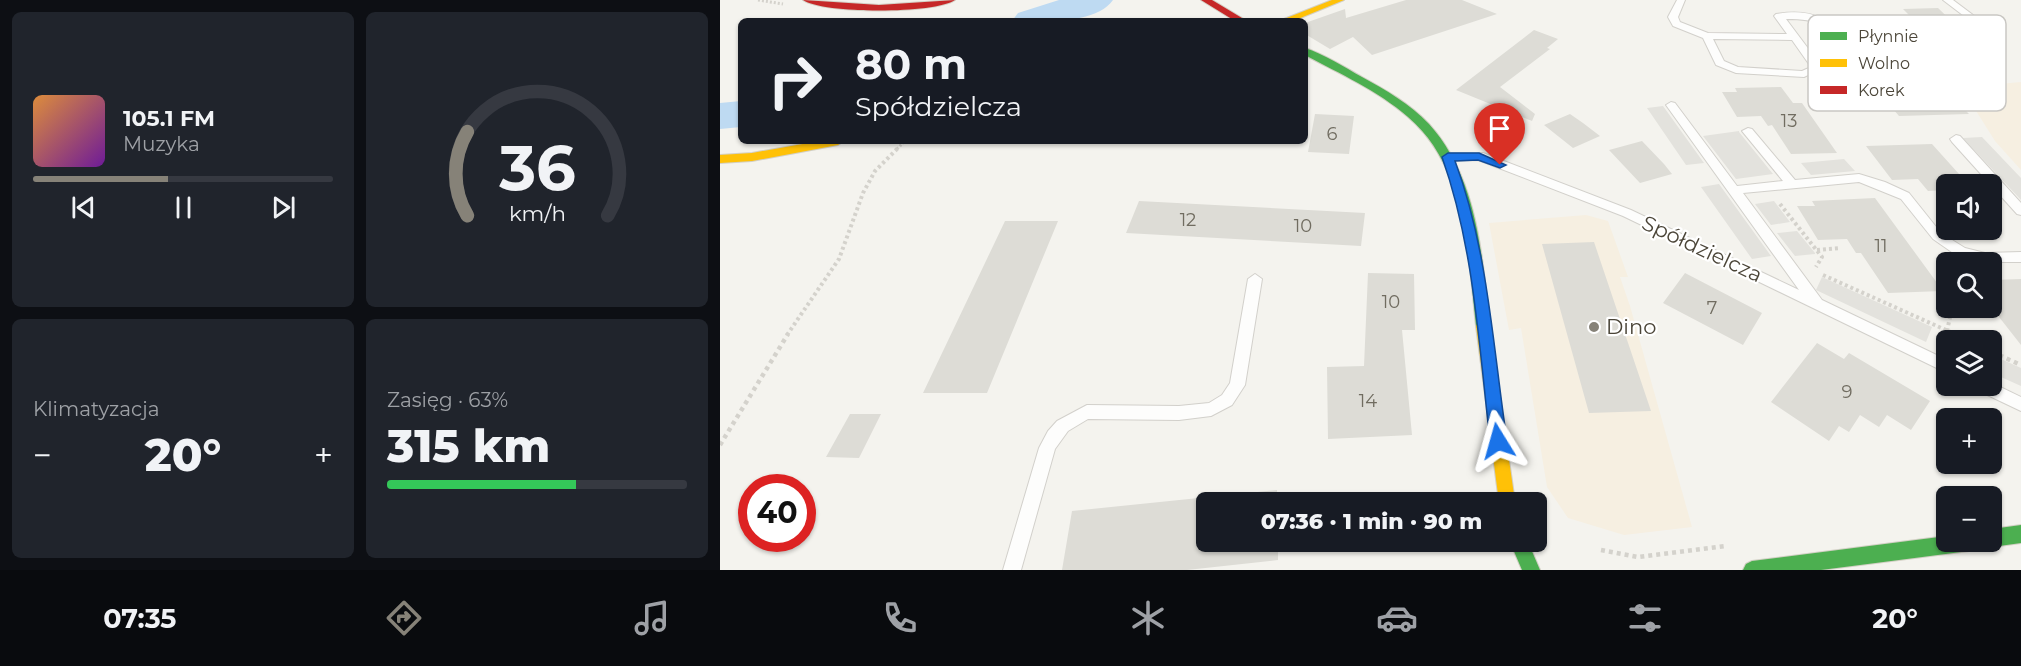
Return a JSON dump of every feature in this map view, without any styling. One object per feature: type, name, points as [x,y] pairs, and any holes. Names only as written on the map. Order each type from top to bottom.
[{"type":"street","points":[[807,0],[886,10],[951,0]]},
{"type":"street","points":[[1204,0],[1236,18]]},
{"type":"street","points":[[1292,18],[1340,0]]},
{"type":"street","points":[[1308,53],[1400,107],[1424,126],[1448,157],[1462,196],[1475,264],[1506,492]]},
{"type":"street","points":[[720,159],[752,157],[822,144]]},
{"type":"street","points":[[2002,537],[2021,534]]},
{"type":"street","points":[[1752,570],[1936,546]]},
{"type":"street","points":[[1523,552],[1531,570]]},
{"type":"lane","points":[[1681,0],[1672,17],[1676,24],[1707,36],[1793,38]]},
{"type":"lane","points":[[1947,0],[1967,15]]},
{"type":"lane","points":[[1808,16],[1779,16],[1808,57]]},
{"type":"lane","points":[[1707,36],[1720,63],[1737,70],[1804,74],[1808,72]]},
{"type":"lane","points":[[1671,105],[1816,303]]},
{"type":"lane","points":[[1748,131],[1791,184]]},
{"type":"lane","points":[[1956,139],[2021,211]]},
{"type":"lane","name":"Spółdzielcza","points":[[1448,157],[1479,156],[1627,213],[1936,363]]},
{"type":"lane","points":[[1734,190],[1859,178],[1874,182],[1909,198],[1937,236],[1961,252],[1985,258],[2021,257]]},
{"type":"lane","points":[[1012,570],[1047,448],[1053,434],[1073,418],[1087,412],[1179,413],[1211,409],[1227,400],[1237,385],[1255,279]]},
{"type":"lane","points":[[2002,395],[2021,404]]},
{"type":"path","points":[[720,445],[797,320],[838,259],[850,234],[863,193],[875,171],[902,144]]},
{"type":"path","points":[[1778,201],[1822,257],[1815,271],[1945,330]]},
{"type":"path","points":[[1816,250],[1840,248]]},
{"type":"path","points":[[2002,356],[2021,365]]},
{"type":"shaded area","points":[[2021,82],[2021,170],[1995,141],[1976,111],[2006,111],[2006,83]]},
{"type":"shaded area","points":[[1663,106],[1704,163],[1686,165],[1647,108]]},
{"type":"shaded area","points":[[1739,131],[1773,174],[1736,179],[1703,136]]},
{"type":"shaded area","points":[[1982,137],[2021,178],[2021,200],[2002,180],[2002,174],[1997,174],[1963,138]]},
{"type":"shaded area","points":[[1844,159],[1855,171],[1811,175],[1801,163]]},
{"type":"shaded area","points":[[1719,184],[1771,256],[1752,259],[1701,187]]},
{"type":"shaded area","points":[[1774,201],[1790,222],[1771,225],[1755,204]]},
{"type":"shaded area","points":[[1586,215],[1608,221],[1628,277],[1620,277],[1692,527],[1624,535],[1568,518],[1547,487],[1521,328],[1509,330],[1489,223]]},
{"type":"shaded area","points":[[1797,231],[1815,254],[1795,256],[1777,233]]},
{"type":"shaded area","points":[[1822,277],[1932,327],[1926,342],[1816,290]]},
{"type":"shaded area","points":[[2002,359],[2021,368],[2021,386],[2002,377]]},
{"type":"building","points":[[1406,0],[1462,0],[1497,14],[1372,55],[1353,37],[1330,49],[1308,36],[1308,22],[1345,9],[1346,18]]},
{"type":"building","points":[[1938,8],[1945,15],[1909,15],[1903,9]]},
{"type":"building","points":[[1534,30],[1558,39],[1547,48],[1550,49],[1500,87],[1535,114],[1532,121],[1456,90]]},
{"type":"building","points":[[1781,87],[1793,103],[1802,103],[1837,153],[1791,154],[1772,125],[1768,126],[1761,116],[1737,117],[1722,92],[1737,92],[1735,88]]},
{"type":"building","points":[[1895,111],[1966,111],[1969,114],[1899,116]]},
{"type":"building","points":[[1315,114],[1354,116],[1349,154],[1308,152]]},
{"type":"building","points":[[1570,114],[1600,136],[1573,148],[1544,125]]},
{"type":"building","points":[[1642,141],[1672,174],[1640,183],[1609,150]]},
{"type":"building","points":[[1932,144],[1959,174],[1936,174],[1936,191],[1928,191],[1918,179],[1892,180],[1866,146]]},
{"type":"building","points":[[1875,198],[1936,281],[1936,291],[1888,293],[1861,253],[1856,253],[1847,239],[1818,240],[1797,206],[1815,206],[1812,201]]},
{"type":"building","points":[[1139,201],[1365,213],[1361,246],[1126,233]]},
{"type":"building","points":[[1005,221],[1058,221],[987,393],[923,393]]},
{"type":"building","name":"Dino","points":[[1594,242],[1651,411],[1589,413],[1542,244]]},
{"type":"building","points":[[1368,273],[1414,274],[1415,330],[1402,330],[1412,435],[1328,439],[1327,367],[1364,366]]},
{"type":"building","points":[[1685,273],[1762,313],[1743,345],[1663,303]]},
{"type":"building","points":[[2021,279],[2021,345],[2000,318],[2002,318],[2002,280]]},
{"type":"building","points":[[1817,343],[1844,359],[1849,353],[1930,401],[1911,430],[1887,415],[1879,427],[1860,415],[1849,432],[1839,426],[1829,441],[1771,402]]},
{"type":"building","points":[[850,414],[881,414],[859,458],[826,457]]},
{"type":"building","points":[[1196,498],[1196,552],[1278,552],[1278,560],[1187,570],[1062,570],[1072,511]]},
{"type":"waterway","points":[[1040,18],[1095,0]]},
{"type":"waterway","points":[[720,116],[738,114]]},
{"type":"traffic: fast","points":[[1308,53],[1384,94],[1425,127],[1441,147],[1453,170],[1469,221],[1483,326]]},
{"type":"traffic: fast","points":[[2002,537],[2021,534]]},
{"type":"traffic: fast","points":[[1752,570],[1936,546]]},
{"type":"traffic: fast","points":[[1523,552],[1531,570]]},
{"type":"traffic: slow","points":[[1292,18],[1340,0]]},
{"type":"traffic: slow","points":[[720,159],[752,157],[822,144]]},
{"type":"traffic: slow","points":[[1483,326],[1506,492]]},
{"type":"traffic: jam","points":[[807,0],[879,8],[915,7],[951,0]]},
{"type":"traffic: jam","points":[[1205,0],[1237,18]]},
{"type":"place","name":"Dino","points":[[1594,327]]},
{"type":"route","points":[[1498,441],[1475,264],[1462,196],[1448,157],[1479,156],[1500,165]]}]
